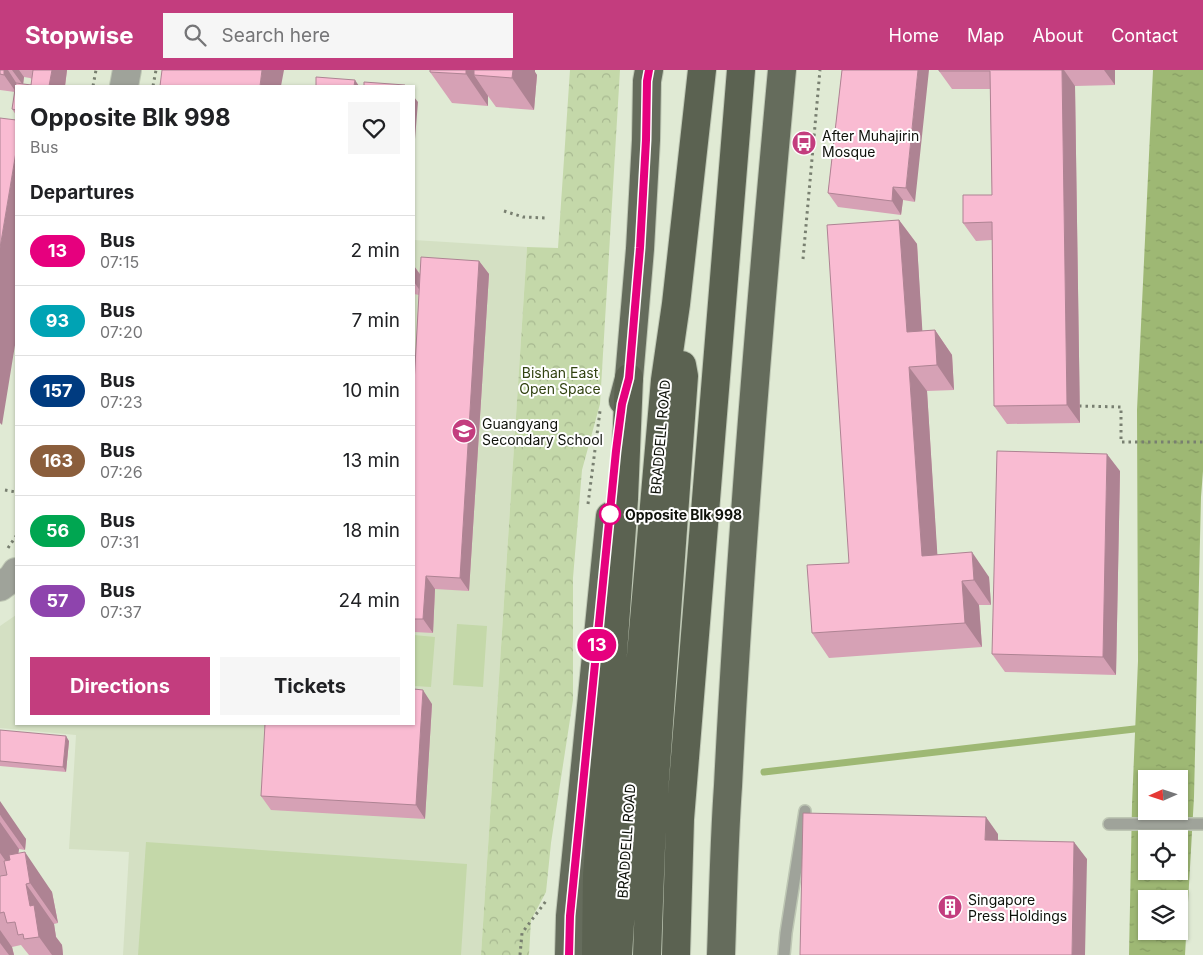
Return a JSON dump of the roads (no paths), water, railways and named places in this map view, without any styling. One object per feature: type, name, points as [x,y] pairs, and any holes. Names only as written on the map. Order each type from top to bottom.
[{"type":"highway","name":"BRADDELL ROAD","points":[[618,955],[627,815],[664,380],[673,328],[702,70]]},
{"type":"highway","points":[[676,955],[680,819],[741,70]]},
{"type":"highway","points":[[647,955],[652,822],[684,376],[673,328]]},
{"type":"highway","points":[[596,955],[597,876],[624,499],[629,378]]},
{"type":"main road","points":[[569,955],[571,906],[616,451],[622,404],[629,378],[641,234],[648,70]]},
{"type":"main road","points":[[722,955],[728,786],[741,582],[765,245],[782,70]]},
{"type":"street","points":[[124,85],[127,70]]},
{"type":"street","points":[[0,587],[15,574]]},
{"type":"lane","points":[[784,955],[805,811]]},
{"type":"lane","points":[[1109,824],[1199,824]]},
{"type":"water","points":[[1153,70],[1203,70],[1203,471],[1194,797],[1188,902],[1188,890],[1138,890],[1138,940],[1186,940],[1185,955],[1129,955],[1132,805],[1138,661],[1137,410]]},
{"type":"waterway","points":[[764,772],[1143,728]]},
{"type":"place","name":"After Muhajirin Mosque","points":[[804,143]]},
{"type":"place","name":"Guangyang Secondary School","points":[[464,431]]},
{"type":"place","name":"Opposite Blk 998","points":[[610,514]]},
{"type":"place","name":"Singapore Press Holdings","points":[[950,907]]},
{"type":"park label","name":"Bishan East Open Space","points":[[560,380]]}]
